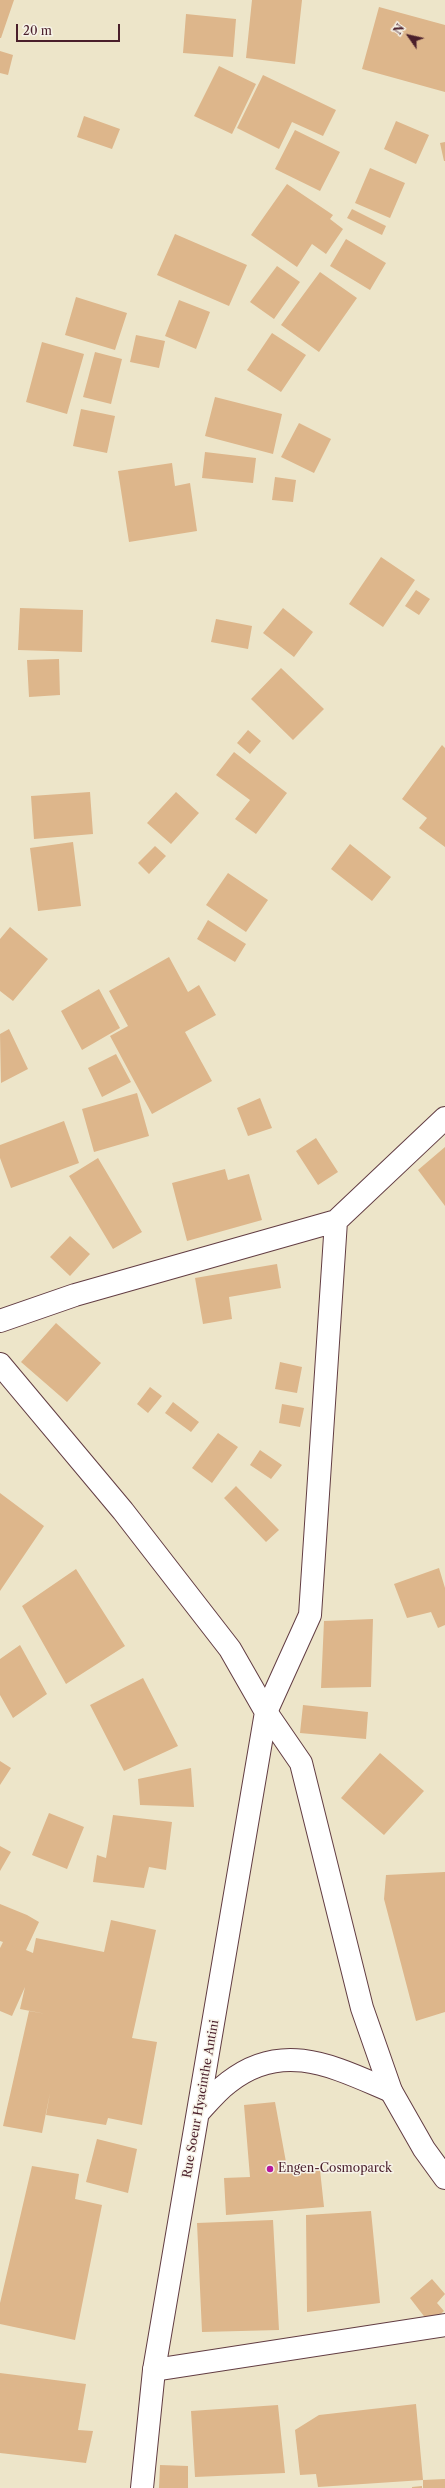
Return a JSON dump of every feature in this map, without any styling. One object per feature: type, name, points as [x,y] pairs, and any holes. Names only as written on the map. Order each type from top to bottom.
[{"type":"street","points":[[0,1321],[75,1296],[336,1221],[445,1118]]},
{"type":"street","name":"Rue Soeur Hyacinthe Antini","points":[[142,2488],[154,2370],[266,1712],[310,1615],[336,1221]]},
{"type":"street","points":[[0,1364],[123,1511],[230,1649],[266,1712],[301,1763],[362,2008],[391,2091],[424,2149],[445,2178]]},
{"type":"street","points":[[199,2112],[229,2082],[261,2064],[296,2059],[313,2060],[340,2069],[391,2091]]},
{"type":"street","points":[[154,2370],[445,2325]]},
{"type":"building","points":[[0,0],[14,0],[1,38],[0,38]]},
{"type":"building","points":[[252,0],[302,0],[295,64],[246,58]]},
{"type":"building","points":[[379,7],[445,25],[445,92],[362,69]]},
{"type":"building","points":[[186,14],[236,19],[233,57],[183,53]]},
{"type":"building","points":[[0,51],[13,55],[8,75],[0,73]]},
{"type":"building","points":[[219,66],[256,84],[232,134],[194,116]]},
{"type":"building","points":[[263,75],[336,110],[323,136],[292,122],[279,149],[237,128]]},
{"type":"building","points":[[84,116],[120,129],[112,149],[77,137]]},
{"type":"building","points":[[396,121],[429,135],[416,164],[384,149]]},
{"type":"building","points":[[295,130],[340,152],[320,191],[275,169]]},
{"type":"building","points":[[445,142],[445,161],[444,161],[440,143]]},
{"type":"building","points":[[370,168],[405,183],[390,218],[355,203]]},
{"type":"building","points":[[287,184],[333,215],[330,219],[343,229],[326,254],[312,244],[297,267],[251,235]]},
{"type":"building","points":[[352,209],[386,226],[382,235],[347,218]]},
{"type":"building","points":[[175,234],[247,265],[229,306],[157,275]]},
{"type":"building","points":[[346,239],[386,263],[370,290],[330,266]]},
{"type":"building","points":[[277,266],[300,282],[274,319],[250,302]]},
{"type":"building","points":[[320,272],[357,298],[319,352],[281,325]]},
{"type":"building","points":[[76,297],[127,313],[115,350],[65,335]]},
{"type":"building","points":[[179,300],[210,312],[196,349],[165,336]]},
{"type":"building","points":[[272,333],[306,355],[281,392],[247,370]]},
{"type":"building","points":[[136,335],[165,341],[159,368],[130,362]]},
{"type":"building","points":[[42,342],[84,354],[67,414],[26,402]]},
{"type":"building","points":[[95,352],[122,359],[111,404],[83,397]]},
{"type":"building","points":[[215,397],[282,414],[273,454],[205,436]]},
{"type":"building","points":[[81,409],[115,416],[107,453],[73,446]]},
{"type":"building","points":[[299,423],[331,439],[314,473],[281,457]]},
{"type":"building","points":[[205,452],[256,458],[253,483],[202,478]]},
{"type":"building","points":[[172,463],[175,486],[190,483],[197,531],[129,542],[118,471]]},
{"type":"building","points":[[275,477],[296,480],[293,502],[272,500]]},
{"type":"building","points":[[381,557],[415,580],[383,627],[349,604]]},
{"type":"building","points":[[416,590],[430,599],[419,615],[405,606]]},
{"type":"building","points":[[20,608],[83,610],[82,652],[18,650]]},
{"type":"building","points":[[283,608],[313,632],[294,657],[263,633]]},
{"type":"building","points":[[216,619],[252,626],[248,649],[211,642]]},
{"type":"building","points":[[59,659],[60,695],[29,697],[27,660]]},
{"type":"building","points":[[281,668],[324,709],[293,740],[251,699]]},
{"type":"building","points":[[248,730],[261,741],[250,754],[237,743]]},
{"type":"building","points":[[442,745],[445,748],[445,847],[419,828],[427,818],[402,799]]},
{"type":"building","points":[[234,752],[287,793],[256,834],[235,819],[250,800],[216,775]]},
{"type":"building","points":[[90,792],[93,834],[34,839],[31,796]]},
{"type":"building","points":[[176,792],[199,813],[171,844],[147,823]]},
{"type":"building","points":[[73,842],[81,906],[38,911],[30,848]]},
{"type":"building","points":[[350,844],[391,877],[372,901],[331,869]]},
{"type":"building","points":[[155,846],[166,856],[149,874],[138,863]]},
{"type":"building","points":[[228,873],[268,900],[246,932],[206,905]]},
{"type":"building","points":[[208,920],[246,944],[235,962],[197,939]]},
{"type":"building","points":[[10,927],[48,959],[13,1001],[0,991],[0,939]]},
{"type":"building","points":[[169,957],[188,992],[199,985],[216,1015],[185,1032],[212,1081],[152,1114],[110,1036],[128,1026],[109,991]]},
{"type":"building","points":[[99,989],[120,1028],[82,1050],[61,1011]]},
{"type":"building","points":[[9,1029],[28,1069],[1,1083],[0,1034]]},
{"type":"building","points":[[116,1054],[131,1082],[102,1097],[88,1068]]},
{"type":"building","points":[[137,1093],[149,1136],[94,1152],[82,1109]]},
{"type":"building","points":[[260,1098],[272,1128],[248,1136],[237,1108]]},
{"type":"building","points":[[64,1121],[79,1163],[11,1188],[0,1158],[0,1145]]},
{"type":"building","points":[[316,1138],[338,1172],[318,1185],[296,1151]]},
{"type":"building","points":[[445,1147],[445,1206],[418,1170]]},
{"type":"building","points":[[98,1158],[142,1232],[113,1249],[69,1176]]},
{"type":"building","points":[[225,1169],[228,1180],[249,1174],[262,1220],[187,1241],[172,1183]]},
{"type":"building","points":[[70,1236],[90,1254],[70,1276],[50,1257]]},
{"type":"building","points":[[277,1264],[281,1288],[229,1297],[232,1319],[203,1324],[195,1278]]},
{"type":"building","points":[[56,1323],[101,1363],[67,1402],[21,1362]]},
{"type":"building","points":[[280,1362],[302,1367],[297,1393],[275,1389]]},
{"type":"building","points":[[150,1387],[162,1396],[148,1413],[137,1404]]},
{"type":"building","points":[[173,1402],[199,1422],[191,1432],[165,1413]]},
{"type":"building","points":[[282,1404],[304,1408],[300,1427],[279,1423]]},
{"type":"building","points":[[218,1433],[238,1447],[212,1483],[192,1468]]},
{"type":"building","points":[[260,1450],[282,1465],[271,1479],[250,1465]]},
{"type":"building","points":[[236,1486],[279,1530],[266,1542],[224,1498]]},
{"type":"building","points":[[0,1493],[44,1526],[0,1591]]},
{"type":"building","points":[[439,1568],[445,1588],[445,1625],[438,1628],[431,1612],[407,1618],[394,1584]]},
{"type":"building","points":[[76,1569],[125,1646],[66,1684],[22,1606]]},
{"type":"building","points":[[373,1619],[371,1687],[321,1688],[324,1621]]},
{"type":"building","points":[[20,1645],[47,1694],[13,1718],[0,1695],[0,1659]]},
{"type":"building","points":[[143,1678],[178,1746],[124,1771],[90,1705]]},
{"type":"building","points":[[303,1705],[368,1712],[366,1739],[300,1733]]},
{"type":"building","points":[[380,1753],[424,1791],[384,1835],[341,1798]]},
{"type":"building","points":[[0,1761],[11,1768],[0,1785]]},
{"type":"building","points":[[191,1768],[194,1807],[140,1805],[138,1779]]},
{"type":"building","points":[[49,1813],[84,1827],[67,1869],[32,1855]]},
{"type":"building","points":[[113,1815],[172,1822],[166,1870],[149,1867],[144,1888],[93,1882],[97,1855],[106,1858]]},
{"type":"building","points":[[0,1846],[11,1852],[0,1871]]},
{"type":"building","points":[[445,1872],[445,2012],[416,2021],[384,1899],[386,1875]]},
{"type":"building","points":[[0,1904],[27,1915],[39,1922],[26,1950],[33,1953],[36,1938],[104,1952],[111,1920],[156,1930],[132,2038],[157,2042],[142,2125],[108,2118],[106,2125],[46,2115],[50,2093],[42,2133],[3,2126],[29,2011],[46,2014],[20,2009],[25,1987],[12,2016],[0,2011],[0,1948],[3,1942],[0,1941]]},
{"type":"building","points":[[275,2102],[288,2173],[320,2170],[324,2207],[226,2215],[224,2178],[250,2177],[244,2105]]},
{"type":"building","points":[[97,2139],[137,2149],[128,2193],[86,2182]]},
{"type":"building","points":[[32,2166],[79,2174],[75,2199],[102,2205],[75,2340],[0,2324],[0,2303]]},
{"type":"building","points":[[371,2211],[380,2303],[307,2312],[306,2215]]},
{"type":"building","points":[[273,2220],[279,2330],[202,2332],[197,2223]]},
{"type":"building","points":[[432,2279],[445,2294],[437,2303],[444,2311],[430,2324],[410,2298]]},
{"type":"building","points":[[0,2373],[86,2384],[78,2430],[93,2431],[86,2463],[0,2453]]},
{"type":"building","points":[[416,2404],[423,2480],[318,2487],[316,2474],[300,2475],[295,2430],[319,2415]]},
{"type":"building","points":[[278,2405],[285,2473],[195,2477],[191,2411]]},
{"type":"building","points":[[160,2465],[188,2466],[188,2488],[159,2488]]},
{"type":"building","points":[[445,2479],[445,2488],[423,2488],[423,2480]]},
{"type":"building","points":[[422,2486],[422,2488],[412,2488],[412,2487]]},
{"type":"place","name":"Engen-Cosmoparck","points":[[270,2169]]}]
